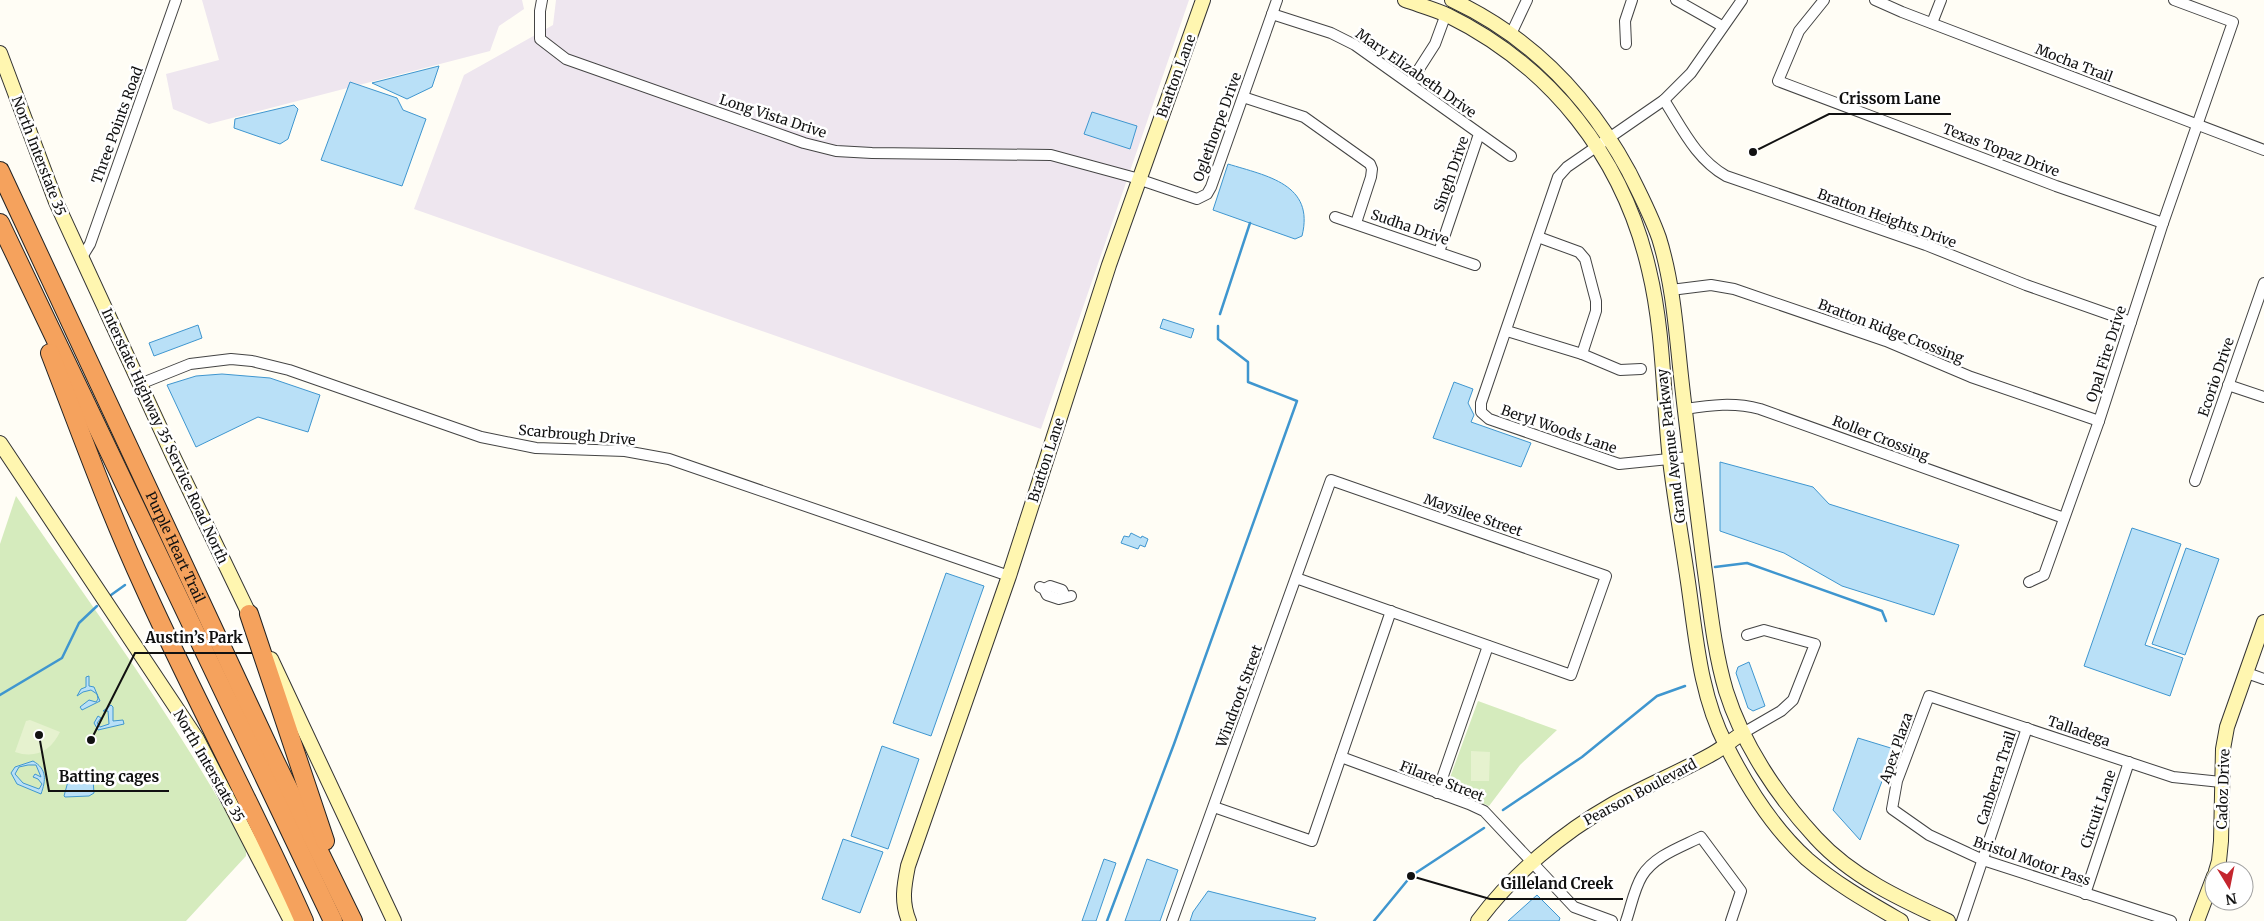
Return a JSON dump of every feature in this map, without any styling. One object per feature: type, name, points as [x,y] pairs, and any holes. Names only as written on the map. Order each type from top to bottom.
[{"type":"highway","name":"Purple Heart Trail","points":[[0,171],[275,761],[353,921]]},
{"type":"highway","name":"Purple Heart Trail","points":[[0,223],[333,921]]},
{"type":"highway","points":[[15,256],[91,462],[144,586],[274,852],[304,921]]},
{"type":"highway","points":[[249,614],[288,726],[339,890]]},
{"type":"street","name":"Three Points Road","points":[[82,257],[90,244],[176,0]]},
{"type":"street","name":"Long Vista Drive","points":[[542,0],[540,39],[566,59],[804,143],[836,151],[872,153],[1051,155],[1139,179]]},
{"type":"street","name":"Bratton Lane","points":[[909,921],[904,903],[903,887],[908,866],[1009,576],[1108,265],[1203,0]]},
{"type":"street","name":"Oglethorpe Drive","points":[[1139,179],[1192,198],[1202,198],[1211,187],[1277,0]]},
{"type":"street","name":"Grand Avenue Parkway","points":[[1405,0],[1446,14],[1490,40],[1532,71],[1563,101],[1597,146],[1613,173],[1632,214],[1649,270],[1655,301],[1670,460],[1701,672],[1725,744],[1772,819],[1806,858],[1845,888],[1900,921]]},
{"type":"street","name":"Grand Avenue Parkway","points":[[1453,0],[1490,19],[1512,34],[1574,89],[1610,138],[1650,212],[1671,290],[1690,457],[1717,657],[1727,694],[1743,733],[1783,797],[1817,839],[1860,875],[1904,901],[1948,921]]},
{"type":"street","points":[[1410,83],[1435,44],[1453,0]]},
{"type":"street","points":[[1512,34],[1527,0]]},
{"type":"street","points":[[1626,44],[1625,21],[1632,0]]},
{"type":"street","points":[[1676,0],[1722,26]]},
{"type":"street","points":[[1641,369],[1620,370],[1582,354],[1507,330],[1558,177],[1567,167],[1664,100],[1691,73],[1722,26],[1742,0]]},
{"type":"street","name":"Texas Topaz Drive","points":[[1824,0],[1799,32],[1778,81],[2056,186],[2163,223]]},
{"type":"street","name":"Mocha Trail","points":[[1875,0],[2264,150]]},
{"type":"street","points":[[1932,23],[1941,0]]},
{"type":"street","name":"Opal Fire Drive","points":[[2029,582],[2044,575],[2099,421],[2163,223],[2233,22],[2174,0]]},
{"type":"street","name":"Mary Elizabeth Drive","points":[[1272,14],[1331,33],[1355,45],[1511,156]]},
{"type":"street","name":"North Interstate 35","points":[[0,53],[54,197],[82,257]]},
{"type":"street","points":[[1243,97],[1304,117],[1370,164],[1372,169],[1371,177],[1356,223]]},
{"type":"street","name":"Bratton Heights Drive","points":[[1664,100],[1696,151],[1711,167],[1726,176],[1926,245],[2026,285],[2131,322]]},
{"type":"street","name":"Singh Drive","points":[[1439,252],[1479,134]]},
{"type":"street","name":"Sudha Drive","points":[[1335,217],[1475,265]]},
{"type":"street","points":[[1538,238],[1579,252],[1585,259],[1596,301],[1596,311],[1582,354]]},
{"type":"street","name":"Interstate Highway 35 Service Road North","points":[[82,257],[249,614]]},
{"type":"street","name":"Ecorio Drive","points":[[2194,481],[2264,283]]},
{"type":"street","name":"Bratton Ridge Crossing","points":[[1671,290],[1711,285],[1734,289],[1886,341],[1971,377],[2099,421]]},
{"type":"street","name":"Beryl Woods Lane","points":[[1507,330],[1481,403],[1481,412],[1488,419],[1619,464],[1690,457]]},
{"type":"street","name":"Scarbrough Drive","points":[[140,384],[174,369],[211,360],[231,359],[272,365],[482,437],[536,448],[625,452],[669,459],[1009,576]]},
{"type":"street","points":[[2228,385],[2264,397]]},
{"type":"street","name":"Roller Crossing","points":[[1685,408],[1717,404],[1740,404],[1760,409],[2064,518]]},
{"type":"street","name":"North Interstate 35","points":[[0,443],[197,739],[291,921]]},
{"type":"street","name":"Maysilee Street","points":[[1330,480],[1606,576],[1571,675],[1488,646]]},
{"type":"street","name":"Windroot Street","points":[[1172,921],[1330,480]]},
{"type":"street","points":[[1296,578],[1488,646],[1437,793]]},
{"type":"street","points":[[1042,588],[1047,594],[1059,599],[1068,596]]},
{"type":"street","points":[[1214,807],[1312,840],[1391,611]]},
{"type":"street","points":[[249,614],[394,921]]},
{"type":"street","name":"Cadoz Drive","points":[[2220,861],[2223,749],[2226,734],[2264,622]]},
{"type":"street","points":[[1743,733],[1781,711],[1793,700],[1815,644],[1764,630],[1747,635]]},
{"type":"street","points":[[2247,673],[2264,679]]},
{"type":"street","name":"Talladega","points":[[1929,696],[2173,777],[2222,782]]},
{"type":"street","name":"Apex Plaza","points":[[1892,809],[1898,781],[1929,696]]},
{"type":"street","name":"Canberra Trail","points":[[1962,921],[2027,728]]},
{"type":"street","name":"Pearson Boulevard","points":[[1478,921],[1503,891],[1532,863],[1581,823],[1714,753],[1743,733]]},
{"type":"street","name":"Filaree Street","points":[[1341,757],[1484,812],[1574,907],[1612,921]]},
{"type":"street","name":"Circuit Lane","points":[[2084,894],[2129,762]]},
{"type":"street","name":"Bristol Motor Pass","points":[[1892,809],[1928,835],[1983,860],[2171,921]]},
{"type":"street","points":[[1626,921],[1642,876],[1663,856],[1701,837],[1742,891],[1731,921]]},
{"type":"street","points":[[2198,921],[2204,904]]},
{"type":"shaded area","points":[[202,0],[522,0],[524,9],[499,26],[490,51],[209,124],[173,109],[166,74],[219,60]]},
{"type":"shaded area","points":[[556,0],[1189,0],[1041,429],[414,209],[464,75],[553,25]]},
{"type":"green space","points":[[16,496],[165,712],[246,848],[246,856],[186,921],[0,921],[0,544]]},
{"type":"green space","points":[[1478,701],[1557,730],[1520,765],[1489,806],[1450,789],[1448,783]]},
{"type":"green space","points":[[30,720],[60,732],[52,744],[42,752],[22,754],[15,752],[26,721]]},
{"type":"green space","points":[[1471,751],[1490,752],[1489,781],[1471,781]]},
{"type":"water","points":[[439,66],[432,87],[407,99],[372,83]]},
{"type":"water","points":[[350,82],[397,98],[403,110],[426,119],[402,186],[321,160]]},
{"type":"water","points":[[294,105],[298,109],[288,139],[280,144],[234,128],[235,119]]},
{"type":"water","points":[[1092,112],[1137,126],[1130,149],[1084,134]]},
{"type":"water","points":[[1228,164],[1272,178],[1285,185],[1295,194],[1301,204],[1304,218],[1302,236],[1295,239],[1213,210]]},
{"type":"water","points":[[1163,319],[1194,329],[1191,338],[1160,328]]},
{"type":"water","points":[[198,325],[202,338],[154,356],[149,343]]},
{"type":"water","points":[[222,374],[270,378],[320,395],[308,432],[258,417],[196,447],[167,385],[196,376]]},
{"type":"water","points":[[1454,382],[1473,389],[1468,403],[1474,415],[1471,422],[1531,443],[1521,467],[1433,438]]},
{"type":"water","points":[[1720,462],[1813,487],[1829,504],[1959,545],[1934,615],[1842,586],[1784,553],[1720,531]]},
{"type":"water","points":[[2132,528],[2181,544],[2145,645],[2183,658],[2170,696],[2084,666]]},
{"type":"water","points":[[1131,533],[1148,539],[1145,547],[1140,545],[1138,549],[1121,543],[1124,536],[1129,537]]},
{"type":"water","points":[[2186,548],[2219,559],[2185,655],[2152,644]]},
{"type":"water","points":[[946,573],[984,586],[931,736],[893,723]]},
{"type":"water","points":[[1749,662],[1765,706],[1753,711],[1748,708],[1736,673],[1738,667]]},
{"type":"water","points":[[89,676],[89,686],[94,687],[97,694],[91,690],[77,696],[81,689],[86,687],[86,677]]},
{"type":"water","points":[[97,694],[100,701],[82,710],[80,707],[89,700],[96,702],[98,699]]},
{"type":"water","points":[[111,705],[113,707],[113,721],[123,720],[124,724],[98,730],[94,723],[98,716],[101,718],[97,723],[100,727],[109,724],[108,711],[103,711]]},
{"type":"water","points":[[1858,738],[1894,749],[1860,840],[1833,810]]},
{"type":"water","points":[[882,746],[919,759],[888,849],[851,836]]},
{"type":"water","points":[[33,761],[38,764],[44,775],[41,794],[17,784],[11,773],[15,767]],"holes":[[[36,765],[41,777],[35,774],[33,777],[42,784],[39,789],[23,783],[15,774],[19,767]]]},
{"type":"water","points":[[85,773],[93,780],[94,793],[89,796],[65,797],[70,774]]},
{"type":"water","points":[[843,839],[883,852],[860,913],[822,899]]},
{"type":"water","points":[[1104,859],[1116,863],[1096,921],[1082,921]]},
{"type":"water","points":[[1147,859],[1178,870],[1160,921],[1125,921]]},
{"type":"water","points":[[1208,891],[1316,918],[1314,921],[1190,921],[1193,912]]},
{"type":"water","points":[[1537,895],[1560,918],[1559,921],[1508,921]]},
{"type":"waterway","points":[[1220,314],[1250,223]]},
{"type":"waterway","points":[[1107,921],[1174,744],[1297,401],[1248,382],[1248,362],[1218,339],[1218,326]]},
{"type":"waterway","points":[[1715,567],[1747,563],[1882,611],[1886,621]]},
{"type":"waterway","points":[[111,595],[125,585]]},
{"type":"waterway","points":[[0,695],[62,658],[79,623],[97,606]]},
{"type":"waterway","points":[[1503,810],[1582,757],[1657,696],[1685,686]]},
{"type":"waterway","points":[[1374,921],[1411,876],[1484,828]]},
{"type":"place","name":"Crissom Lane","points":[[1753,152]]},
{"type":"place","name":"Batting cages","points":[[39,735]]},
{"type":"place","name":"Austin’s Park","points":[[91,740]]},
{"type":"place","name":"Gilleland Creek","points":[[1411,876]]}]
